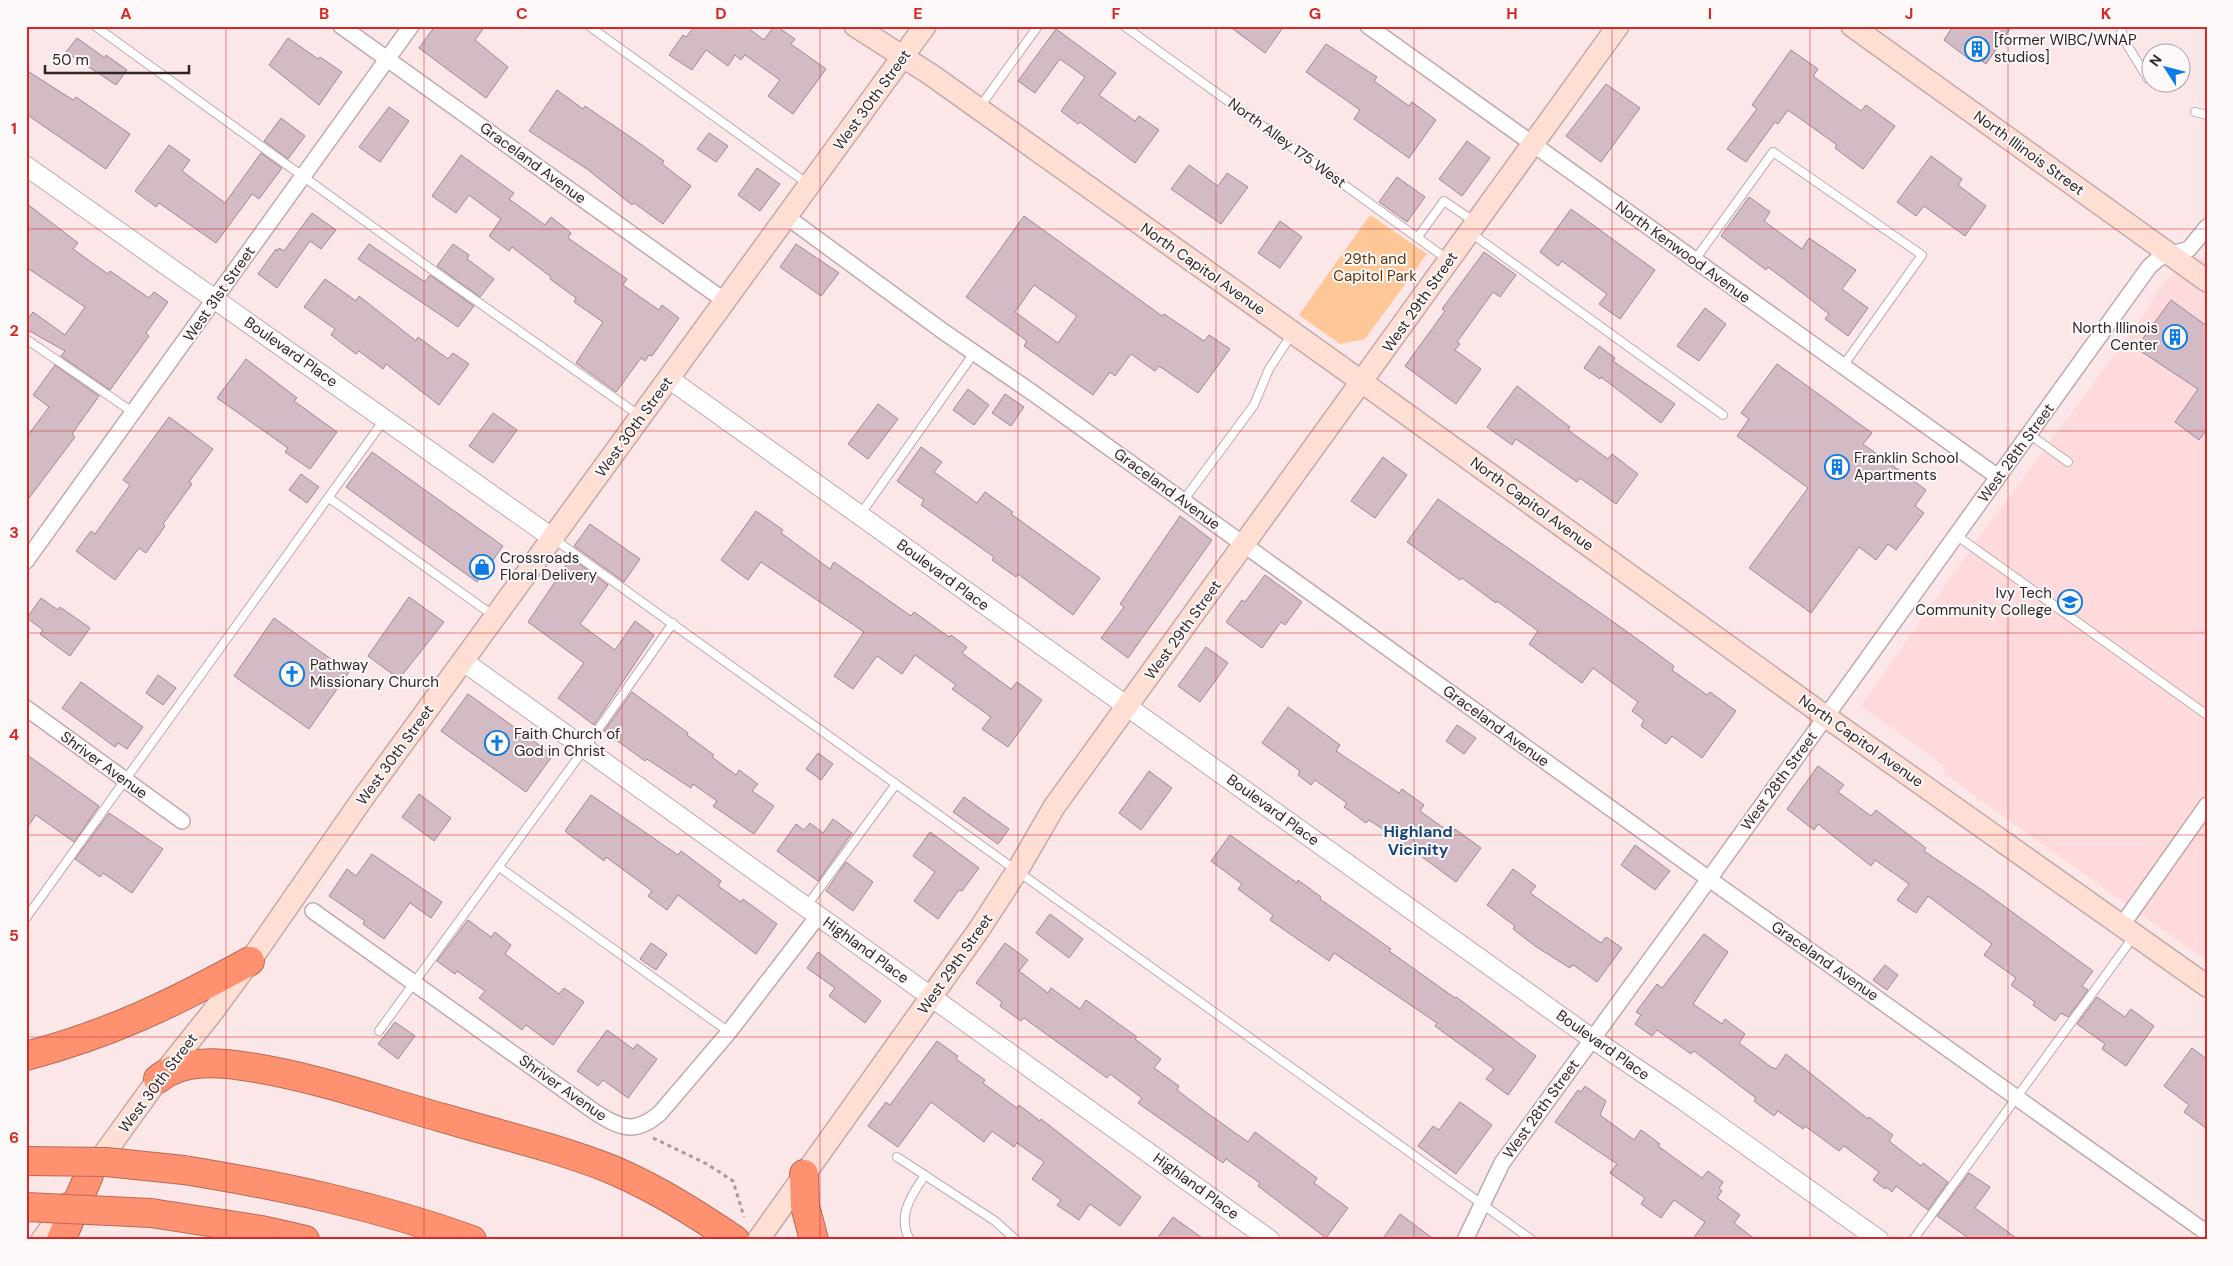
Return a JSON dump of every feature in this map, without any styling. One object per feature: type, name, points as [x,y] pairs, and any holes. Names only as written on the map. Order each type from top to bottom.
[{"type":"highway","points":[[26,1056],[76,1043],[112,1030],[187,996],[250,961]]},
{"type":"highway","points":[[158,1079],[176,1067],[203,1064],[248,1067],[306,1078],[596,1164],[656,1190],[690,1209],[739,1229]]},
{"type":"highway","points":[[26,1161],[106,1162],[184,1170],[312,1192],[382,1210],[472,1240]]},
{"type":"highway","points":[[804,1174],[805,1206],[814,1240]]},
{"type":"highway","points":[[61,1240],[89,1175]]},
{"type":"highway","points":[[26,1207],[151,1212],[261,1230],[304,1240]]},
{"type":"main road","name":"North Capitol Avenue","points":[[855,26],[978,109],[1293,332],[1825,716],[2207,986]]},
{"type":"main road","name":"West 30th Street","points":[[42,1240],[158,1079],[211,1014],[250,961],[363,798],[554,539],[668,378],[925,26]]},
{"type":"main road","name":"West 29th Street","points":[[758,1240],[804,1174],[867,1090],[978,932],[1017,871],[1054,807],[1363,382],[1618,26]]},
{"type":"main road","name":"North Illinois Street","points":[[1852,26],[2207,280]]},
{"type":"street","name":"Graceland Avenue","points":[[341,26],[725,301]]},
{"type":"street","name":"West 31st Street","points":[[26,561],[411,26]]},
{"type":"street","name":"North Kenwood Avenue","points":[[1368,26],[1998,477]]},
{"type":"street","name":"Boulevard Place","points":[[26,166],[216,298],[554,539]]},
{"type":"street","name":"Graceland Avenue","points":[[787,217],[1709,879],[2207,1232]]},
{"type":"street","name":"West 28th Street","points":[[1465,1240],[1502,1163],[1709,879],[2149,267],[2159,258],[2172,256],[2193,246],[2207,227]]},
{"type":"street","name":"Boulevard Place","points":[[668,378],[1592,1039],[1691,1106],[1879,1240]]},
{"type":"street","name":"Highland Place","points":[[463,660],[1270,1240]]},
{"type":"street","name":"Shriver Avenue","points":[[26,708],[182,822]]},
{"type":"street","points":[[2128,929],[2207,805]]},
{"type":"street","name":"Shriver Avenue","points":[[313,911],[614,1124],[626,1127],[642,1126]]},
{"type":"street","points":[[642,1126],[660,1113],[730,1032],[812,911]]},
{"type":"lane","points":[[95,26],[641,416]]},
{"type":"lane","points":[[589,26],[810,185]]},
{"type":"lane","points":[[978,109],[1038,26]]},
{"type":"lane","name":"North Alley 175 West","points":[[1124,26],[1449,260]]},
{"type":"lane","points":[[2120,26],[2126,43],[2140,66]]},
{"type":"lane","points":[[2195,112],[2207,115]]},
{"type":"lane","points":[[1694,261],[1773,152],[1922,255],[1843,366]]},
{"type":"lane","points":[[1417,238],[1444,201],[1473,227],[1723,415]]},
{"type":"lane","points":[[1183,501],[1254,405],[1269,369],[1293,332]]},
{"type":"lane","points":[[26,339],[134,413]]},
{"type":"lane","points":[[860,515],[974,353]]},
{"type":"lane","points":[[26,918],[385,418]]},
{"type":"lane","points":[[2029,434],[2068,462]]},
{"type":"lane","points":[[329,498],[495,617]]},
{"type":"lane","points":[[1956,535],[2207,714]]},
{"type":"lane","points":[[554,539],[1532,1240]]},
{"type":"lane","points":[[379,1031],[585,748],[673,623]]},
{"type":"lane","points":[[812,911],[896,784]]},
{"type":"lane","points":[[499,867],[730,1032]]},
{"type":"lane","points":[[1913,1240],[2015,1096],[2026,1085],[2128,929]]},
{"type":"lane","points":[[897,1156],[995,1221],[1016,1240]]},
{"type":"lane","points":[[910,1240],[904,1220],[908,1200],[924,1175]]},
{"type":"path","points":[[642,1126],[649,1137],[707,1164],[733,1181],[739,1229]]},
{"type":"shaded area","name":"Ivy Tech Community College","points":[[2207,254],[2207,961],[1980,800],[1943,772],[1946,767],[1861,706],[1977,540],[2143,316],[2164,281]]},
{"type":"green space","name":"29th and Capitol Park","points":[[1370,215],[1427,254],[1365,339],[1340,344],[1299,315]]},
{"type":"building","points":[[435,26],[485,26],[475,40],[508,67],[486,98],[419,48]]},
{"type":"building","points":[[695,26],[745,26],[764,40],[774,26],[776,26],[795,39],[791,44],[826,69],[793,114],[768,96],[780,80],[745,55],[741,60],[735,55],[728,66],[706,50],[692,70],[669,55],[683,35],[686,37]]},
{"type":"building","points":[[1229,26],[1284,26],[1265,53]]},
{"type":"building","name":"[former WIBC/WNAP studios]","points":[[1953,26],[2012,26],[1986,64],[1973,55],[1969,59],[1944,40]]},
{"type":"building","points":[[1056,29],[1116,73],[1099,95],[1135,121],[1139,116],[1159,130],[1135,163],[1080,122],[1078,124],[1061,111],[1085,77],[1060,59],[1035,93],[1018,81]]},
{"type":"building","points":[[77,38],[105,58],[106,55],[127,70],[116,85],[66,52]]},
{"type":"building","points":[[288,38],[318,59],[320,57],[342,72],[319,105],[269,65]]},
{"type":"building","points":[[1326,44],[1377,77],[1374,81],[1409,106],[1412,102],[1436,120],[1409,158],[1354,119],[1360,110],[1306,72]]},
{"type":"building","points":[[1791,50],[1818,69],[1813,76],[1861,111],[1866,105],[1895,126],[1863,169],[1835,148],[1837,145],[1788,110],[1778,124],[1775,122],[1746,162],[1727,149],[1757,109],[1752,105]]},
{"type":"building","points":[[26,70],[73,100],[76,97],[130,134],[106,169],[26,114]]},
{"type":"building","points":[[1606,84],[1640,108],[1601,162],[1566,136]]},
{"type":"building","points":[[557,90],[583,109],[585,106],[642,145],[664,161],[662,164],[691,186],[663,224],[634,203],[632,205],[587,169],[529,131]]},
{"type":"building","points":[[389,107],[409,121],[380,162],[359,147]]},
{"type":"building","points":[[281,118],[305,136],[288,159],[264,141]]},
{"type":"building","points":[[709,133],[728,146],[716,162],[697,149]]},
{"type":"building","points":[[1467,141],[1490,158],[1462,196],[1439,179]]},
{"type":"building","points":[[169,145],[190,160],[182,171],[225,203],[261,153],[282,168],[259,199],[252,194],[216,243],[159,203],[156,207],[135,191]]},
{"type":"building","points":[[461,155],[514,193],[509,199],[545,225],[551,217],[571,233],[568,238],[627,279],[623,285],[659,310],[662,305],[679,318],[652,356],[649,355],[645,361],[641,358],[616,392],[576,363],[603,322],[574,302],[576,298],[512,247],[509,251],[489,236],[501,219],[469,195],[456,213],[432,196]]},
{"type":"building","points":[[1931,156],[1962,179],[1958,185],[1986,206],[1965,236],[1924,206],[1916,216],[1897,202]]},
{"type":"building","points":[[1189,165],[1218,186],[1227,173],[1248,187],[1221,224],[1171,189]]},
{"type":"building","points":[[757,168],[780,184],[760,211],[738,195]]},
{"type":"building","points":[[1397,177],[1425,197],[1407,222],[1379,202]]},
{"type":"building","points":[[1749,197],[1770,212],[1764,221],[1802,249],[1809,238],[1856,270],[1842,289],[1868,308],[1848,336],[1825,319],[1829,314],[1805,295],[1768,267],[1766,270],[1721,236]]},
{"type":"building","points":[[26,203],[78,243],[73,249],[108,274],[110,271],[149,298],[154,292],[168,302],[146,333],[149,336],[110,390],[61,356],[65,351],[26,329],[26,321],[33,312],[65,335],[85,307],[26,267]]},
{"type":"building","points":[[1571,209],[1655,270],[1620,319],[1599,304],[1607,294],[1562,261],[1558,266],[1540,252]]},
{"type":"building","points":[[312,213],[336,230],[321,249],[310,241],[277,288],[258,274],[276,249],[277,251],[279,248],[284,251]]},
{"type":"building","points":[[1024,216],[1162,316],[1164,314],[1204,341],[1209,335],[1230,349],[1198,393],[1159,366],[1155,371],[1131,354],[1115,376],[1110,372],[1093,395],[1024,346],[1027,341],[966,297]],"holes":[[[1034,285],[1077,316],[1058,343],[1015,312]]]},
{"type":"building","points":[[1280,221],[1302,237],[1280,268],[1258,253]]},
{"type":"building","points":[[369,244],[425,282],[430,275],[474,306],[458,327],[358,259]]},
{"type":"building","points":[[453,244],[469,255],[467,259],[494,279],[480,297],[437,266]]},
{"type":"building","points":[[796,244],[839,273],[821,296],[780,267]]},
{"type":"building","points":[[1484,252],[1516,275],[1500,297],[1493,292],[1457,342],[1460,344],[1455,350],[1481,369],[1456,404],[1405,366],[1445,311],[1442,309]]},
{"type":"building","points":[[325,279],[356,301],[359,296],[416,341],[418,337],[448,359],[453,353],[469,364],[439,405],[386,364],[383,369],[359,351],[356,354],[331,335],[335,329],[304,307]]},
{"type":"building","name":"North Illinois Center","points":[[2171,300],[2207,326],[2207,429],[2199,440],[2175,422],[2198,389],[2136,348]]},
{"type":"building","points":[[1705,308],[1726,324],[1699,361],[1677,346]]},
{"type":"building","points":[[1599,346],[1615,358],[1613,361],[1675,404],[1661,423],[1601,377],[1600,379],[1584,368]]},
{"type":"building","points":[[246,359],[297,398],[294,401],[337,432],[310,469],[285,452],[288,448],[217,398]]},
{"type":"building","name":"Franklin School Apartments","points":[[1777,364],[1872,433],[1863,444],[1926,490],[1915,506],[1924,513],[1896,550],[1888,544],[1876,560],[1859,547],[1811,613],[1749,568],[1808,488],[1737,436],[1749,419],[1741,413]]},
{"type":"building","points":[[55,365],[99,396],[72,434],[75,437],[26,502],[26,438],[49,407],[33,395]]},
{"type":"building","points":[[1517,386],[1570,427],[1568,430],[1608,459],[1612,454],[1638,474],[1616,504],[1580,478],[1577,482],[1516,439],[1512,445],[1487,427]]},
{"type":"building","points":[[968,389],[989,405],[974,425],[953,410]]},
{"type":"building","points":[[1005,394],[1024,407],[1011,426],[992,413]]},
{"type":"building","points":[[878,404],[898,419],[868,459],[848,444]]},
{"type":"building","points":[[493,413],[517,430],[493,463],[469,446]]},
{"type":"building","points":[[169,417],[213,449],[189,482],[192,484],[163,524],[165,526],[146,553],[139,548],[115,580],[76,551],[91,531],[95,534],[130,485],[123,480]]},
{"type":"building","points":[[921,447],[942,462],[934,472],[977,503],[985,492],[1013,512],[1011,514],[1100,578],[1073,615],[1018,574],[1016,577],[992,560],[994,557],[921,505],[924,500],[897,481]]},
{"type":"building","points":[[372,452],[503,546],[477,582],[346,487]]},
{"type":"building","points":[[1383,457],[1407,475],[1375,518],[1351,501]]},
{"type":"building","points":[[301,474],[319,487],[307,503],[289,490]]},
{"type":"building","points":[[1438,499],[1622,628],[1674,666],[1672,670],[1707,695],[1710,692],[1736,711],[1702,758],[1672,736],[1666,744],[1641,726],[1644,720],[1632,711],[1638,702],[1593,668],[1582,683],[1529,644],[1538,631],[1497,601],[1496,603],[1462,578],[1460,580],[1407,542]]},
{"type":"building","points":[[756,511],[783,530],[781,533],[830,569],[834,562],[911,616],[914,612],[949,637],[951,635],[967,647],[962,653],[1011,689],[1017,682],[1042,700],[1008,747],[982,729],[991,717],[952,689],[956,685],[915,655],[902,674],[877,656],[853,689],[834,676],[864,632],[761,562],[748,580],[721,560]]},
{"type":"building","points":[[1180,516],[1212,540],[1128,658],[1101,638],[1124,607],[1120,604]]},
{"type":"building","points":[[590,524],[640,559],[624,582],[574,546]]},
{"type":"building","points":[[571,558],[608,585],[580,624],[615,650],[635,621],[654,635],[594,725],[558,698],[584,663],[528,622]]},
{"type":"building","points":[[1265,575],[1302,602],[1285,625],[1281,622],[1262,648],[1226,622],[1242,600],[1245,602]]},
{"type":"building","points":[[409,597],[444,622],[399,679],[368,656]]},
{"type":"building","points":[[41,598],[58,610],[60,607],[90,628],[70,656],[40,634],[43,630],[27,618]]},
{"type":"building","name":"Pathway Missionary Church","points":[[274,618],[349,672],[309,729],[234,676]]},
{"type":"building","points":[[1206,647],[1228,663],[1200,702],[1178,686]]},
{"type":"building","points":[[158,675],[176,688],[163,705],[146,693]]},
{"type":"building","points":[[81,682],[143,727],[127,749],[118,743],[115,747],[62,708]]},
{"type":"building","points":[[632,692],[688,733],[687,735],[714,755],[712,757],[736,775],[739,770],[758,784],[752,791],[774,806],[754,834],[713,806],[717,801],[693,784],[691,788],[647,759],[645,761],[604,731]]},
{"type":"building","name":"Faith Church of God in Christ","points":[[468,694],[553,755],[526,792],[441,731]]},
{"type":"building","points":[[1288,707],[1340,745],[1336,751],[1399,793],[1402,789],[1424,805],[1420,811],[1452,834],[1455,829],[1481,848],[1456,882],[1369,820],[1366,823],[1344,807],[1347,803],[1315,780],[1311,785],[1298,775],[1300,771],[1262,743]]},
{"type":"building","points":[[1457,725],[1476,738],[1464,754],[1446,741]]},
{"type":"building","points":[[818,753],[833,764],[821,780],[806,769]]},
{"type":"building","points":[[26,754],[99,806],[74,842],[36,815],[26,829]]},
{"type":"building","points":[[1818,766],[1844,785],[1838,792],[1871,816],[1876,810],[1926,848],[1924,851],[1982,890],[2093,971],[2082,986],[2088,990],[2068,1017],[2061,1013],[2055,1021],[2033,1005],[2035,1002],[2011,985],[2016,978],[1984,955],[1992,944],[1928,896],[1916,913],[1897,900],[1909,884],[1875,860],[1871,866],[1818,824],[1814,830],[1787,809]]},
{"type":"building","points":[[1149,771],[1172,788],[1141,830],[1119,813]]},
{"type":"building","points":[[419,794],[451,818],[434,841],[402,817]]},
{"type":"building","points":[[591,795],[678,855],[681,851],[721,881],[718,886],[741,902],[743,899],[777,924],[756,954],[678,895],[667,910],[648,896],[652,891],[606,857],[604,861],[565,831]]},
{"type":"building","points":[[964,797],[1009,829],[998,844],[953,812]]},
{"type":"building","points":[[109,813],[163,849],[132,893],[103,873],[100,877],[75,859]]},
{"type":"building","points":[[833,819],[852,833],[818,881],[777,851],[796,824],[804,830],[810,823],[823,833]]},
{"type":"building","points":[[930,832],[979,868],[962,891],[959,890],[938,919],[914,901],[935,872],[913,856]]},
{"type":"building","points":[[1230,835],[1297,883],[1298,880],[1321,897],[1320,899],[1391,949],[1389,951],[1456,997],[1536,1056],[1508,1095],[1486,1079],[1494,1069],[1435,1026],[1437,1023],[1334,953],[1329,961],[1270,920],[1273,915],[1238,889],[1242,884],[1211,861]]},
{"type":"building","points":[[1635,845],[1670,871],[1655,890],[1621,865]]},
{"type":"building","points":[[372,854],[442,902],[431,918],[410,903],[384,939],[363,924],[365,921],[329,896],[347,869],[356,876]]},
{"type":"building","points":[[846,862],[873,882],[853,911],[826,891]]},
{"type":"building","points":[[1513,869],[1536,886],[1530,893],[1601,943],[1606,937],[1622,948],[1597,982],[1575,966],[1572,965],[1570,968],[1535,946],[1513,929],[1515,926],[1487,905]]},
{"type":"building","points":[[1050,914],[1083,939],[1069,958],[1036,933]]},
{"type":"building","points":[[468,920],[491,937],[495,932],[511,945],[505,954],[559,994],[564,988],[584,1002],[553,1045],[526,1025],[522,1030],[479,998],[485,991],[457,971],[455,974],[437,961]]},
{"type":"building","points":[[1704,934],[1728,952],[1693,1004],[1722,1024],[1725,1019],[1745,1034],[1739,1043],[1771,1067],[1776,1069],[1786,1054],[1868,1119],[1869,1117],[1893,1135],[1889,1141],[1921,1166],[1923,1163],[1948,1182],[1928,1210],[1896,1186],[1892,1192],[1873,1180],[1879,1172],[1844,1146],[1839,1151],[1805,1126],[1803,1129],[1778,1111],[1774,1116],[1754,1101],[1756,1098],[1694,1051],[1691,1054],[1657,1030],[1652,1036],[1635,1024],[1641,1015],[1636,1012],[1657,984],[1662,988]]},
{"type":"building","points":[[651,943],[667,954],[656,970],[640,959]]},
{"type":"building","points":[[1005,943],[1028,960],[1019,971],[1048,993],[1051,988],[1080,1009],[1086,1000],[1137,1037],[1135,1039],[1161,1059],[1154,1068],[1179,1086],[1177,1090],[1248,1142],[1255,1132],[1317,1178],[1314,1183],[1348,1208],[1326,1238],[1258,1186],[1260,1183],[1226,1159],[1223,1163],[1138,1103],[1142,1098],[1110,1074],[1107,1078],[1024,1018],[1021,1021],[1000,1006],[1002,1002],[976,983]]},
{"type":"building","points":[[818,952],[881,1001],[865,1023],[829,996],[835,988],[807,968]]},
{"type":"building","points":[[1885,965],[1898,975],[1887,990],[1873,980]]},
{"type":"building","points":[[2097,997],[2125,1017],[2131,1009],[2154,1026],[2126,1066],[2102,1049],[2105,1044],[2077,1024]]},
{"type":"building","points":[[395,1022],[415,1036],[398,1059],[378,1044]]},
{"type":"building","points":[[607,1030],[633,1049],[637,1044],[657,1059],[628,1098],[603,1080],[598,1086],[577,1071]]},
{"type":"building","points":[[937,1041],[958,1056],[956,1059],[985,1080],[983,1083],[1017,1108],[1019,1105],[1040,1121],[1041,1119],[1141,1197],[1120,1226],[1090,1204],[1079,1220],[1057,1205],[1061,1200],[1032,1179],[1044,1162],[1017,1143],[1014,1147],[992,1131],[984,1142],[931,1102],[898,1147],[868,1126],[886,1102],[890,1105]]},
{"type":"building","points":[[2192,1048],[2207,1059],[2207,1129],[2184,1112],[2189,1105],[2164,1086]]},
{"type":"building","points":[[1585,1086],[1606,1101],[1600,1115],[1634,1140],[1641,1130],[1660,1144],[1658,1146],[1702,1178],[1708,1171],[1723,1182],[1719,1188],[1722,1191],[1717,1198],[1740,1215],[1734,1223],[1756,1240],[1692,1240],[1705,1222],[1674,1200],[1661,1218],[1641,1204],[1645,1198],[1610,1173],[1617,1164],[1555,1122],[1578,1090],[1581,1092]]},
{"type":"building","points":[[1460,1102],[1492,1125],[1456,1174],[1418,1146],[1433,1126],[1439,1130]]},
{"type":"building","points":[[1969,1173],[1990,1187],[1975,1208],[2019,1240],[1971,1240],[1937,1216]]},
{"type":"building","points":[[1400,1214],[1435,1240],[1382,1240]]},
{"type":"building","points":[[1173,1217],[1205,1240],[1156,1240]]},
{"type":"place","name":"[former WIBC/WNAP studios]","points":[[1977,49]]},
{"type":"place","name":"North Illinois Center","points":[[2175,337]]},
{"type":"place","name":"Franklin School Apartments","points":[[1837,467]]},
{"type":"place","name":"Crossroads Floral Delivery","points":[[482,567]]},
{"type":"place","name":"Ivy Tech Community College","points":[[2070,602]]},
{"type":"place","name":"Pathway Missionary Church","points":[[292,674]]},
{"type":"place","name":"Faith Church of God in Christ","points":[[497,743]]},
{"type":"district","name":"Highland Vicinity","points":[[1418,840]]}]
